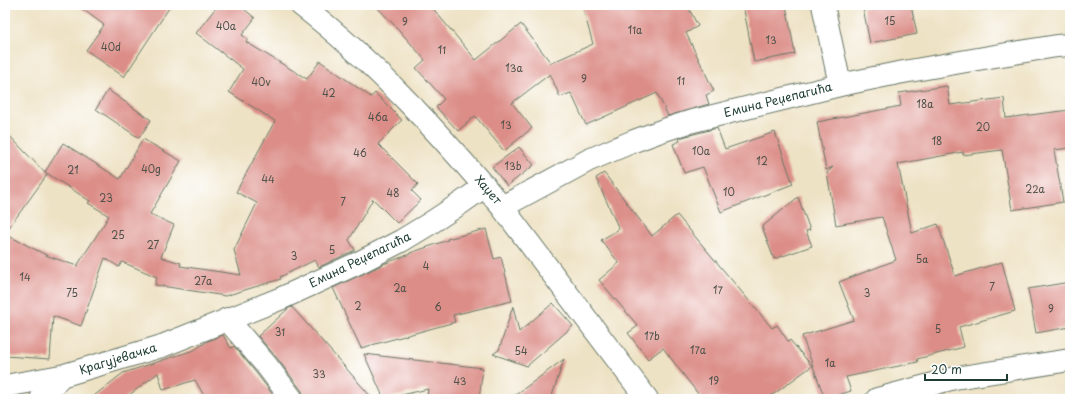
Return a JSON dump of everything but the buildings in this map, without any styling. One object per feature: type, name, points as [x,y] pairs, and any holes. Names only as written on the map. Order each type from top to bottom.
[{"type":"street","name":"Хаџет","points":[[301,5],[348,43],[384,77],[439,134],[485,186],[647,399]]},
{"type":"street","points":[[822,5],[840,85]]},
{"type":"street","name":"Емина Реџепагића","points":[[502,207],[589,160],[634,141],[689,122],[840,85],[898,73],[1070,45]]},
{"type":"street","name":"Емина Реџепагића","points":[[227,319],[288,295],[358,263],[400,241],[449,212],[485,186]]},
{"type":"street","points":[[227,319],[267,366],[292,399]]},
{"type":"street","name":"Крагујевачка","points":[[5,386],[61,376],[162,346],[227,319]]},
{"type":"street","points":[[877,399],[955,378],[1070,360]]},
{"type":"street","points":[[41,399],[61,376]]}]
